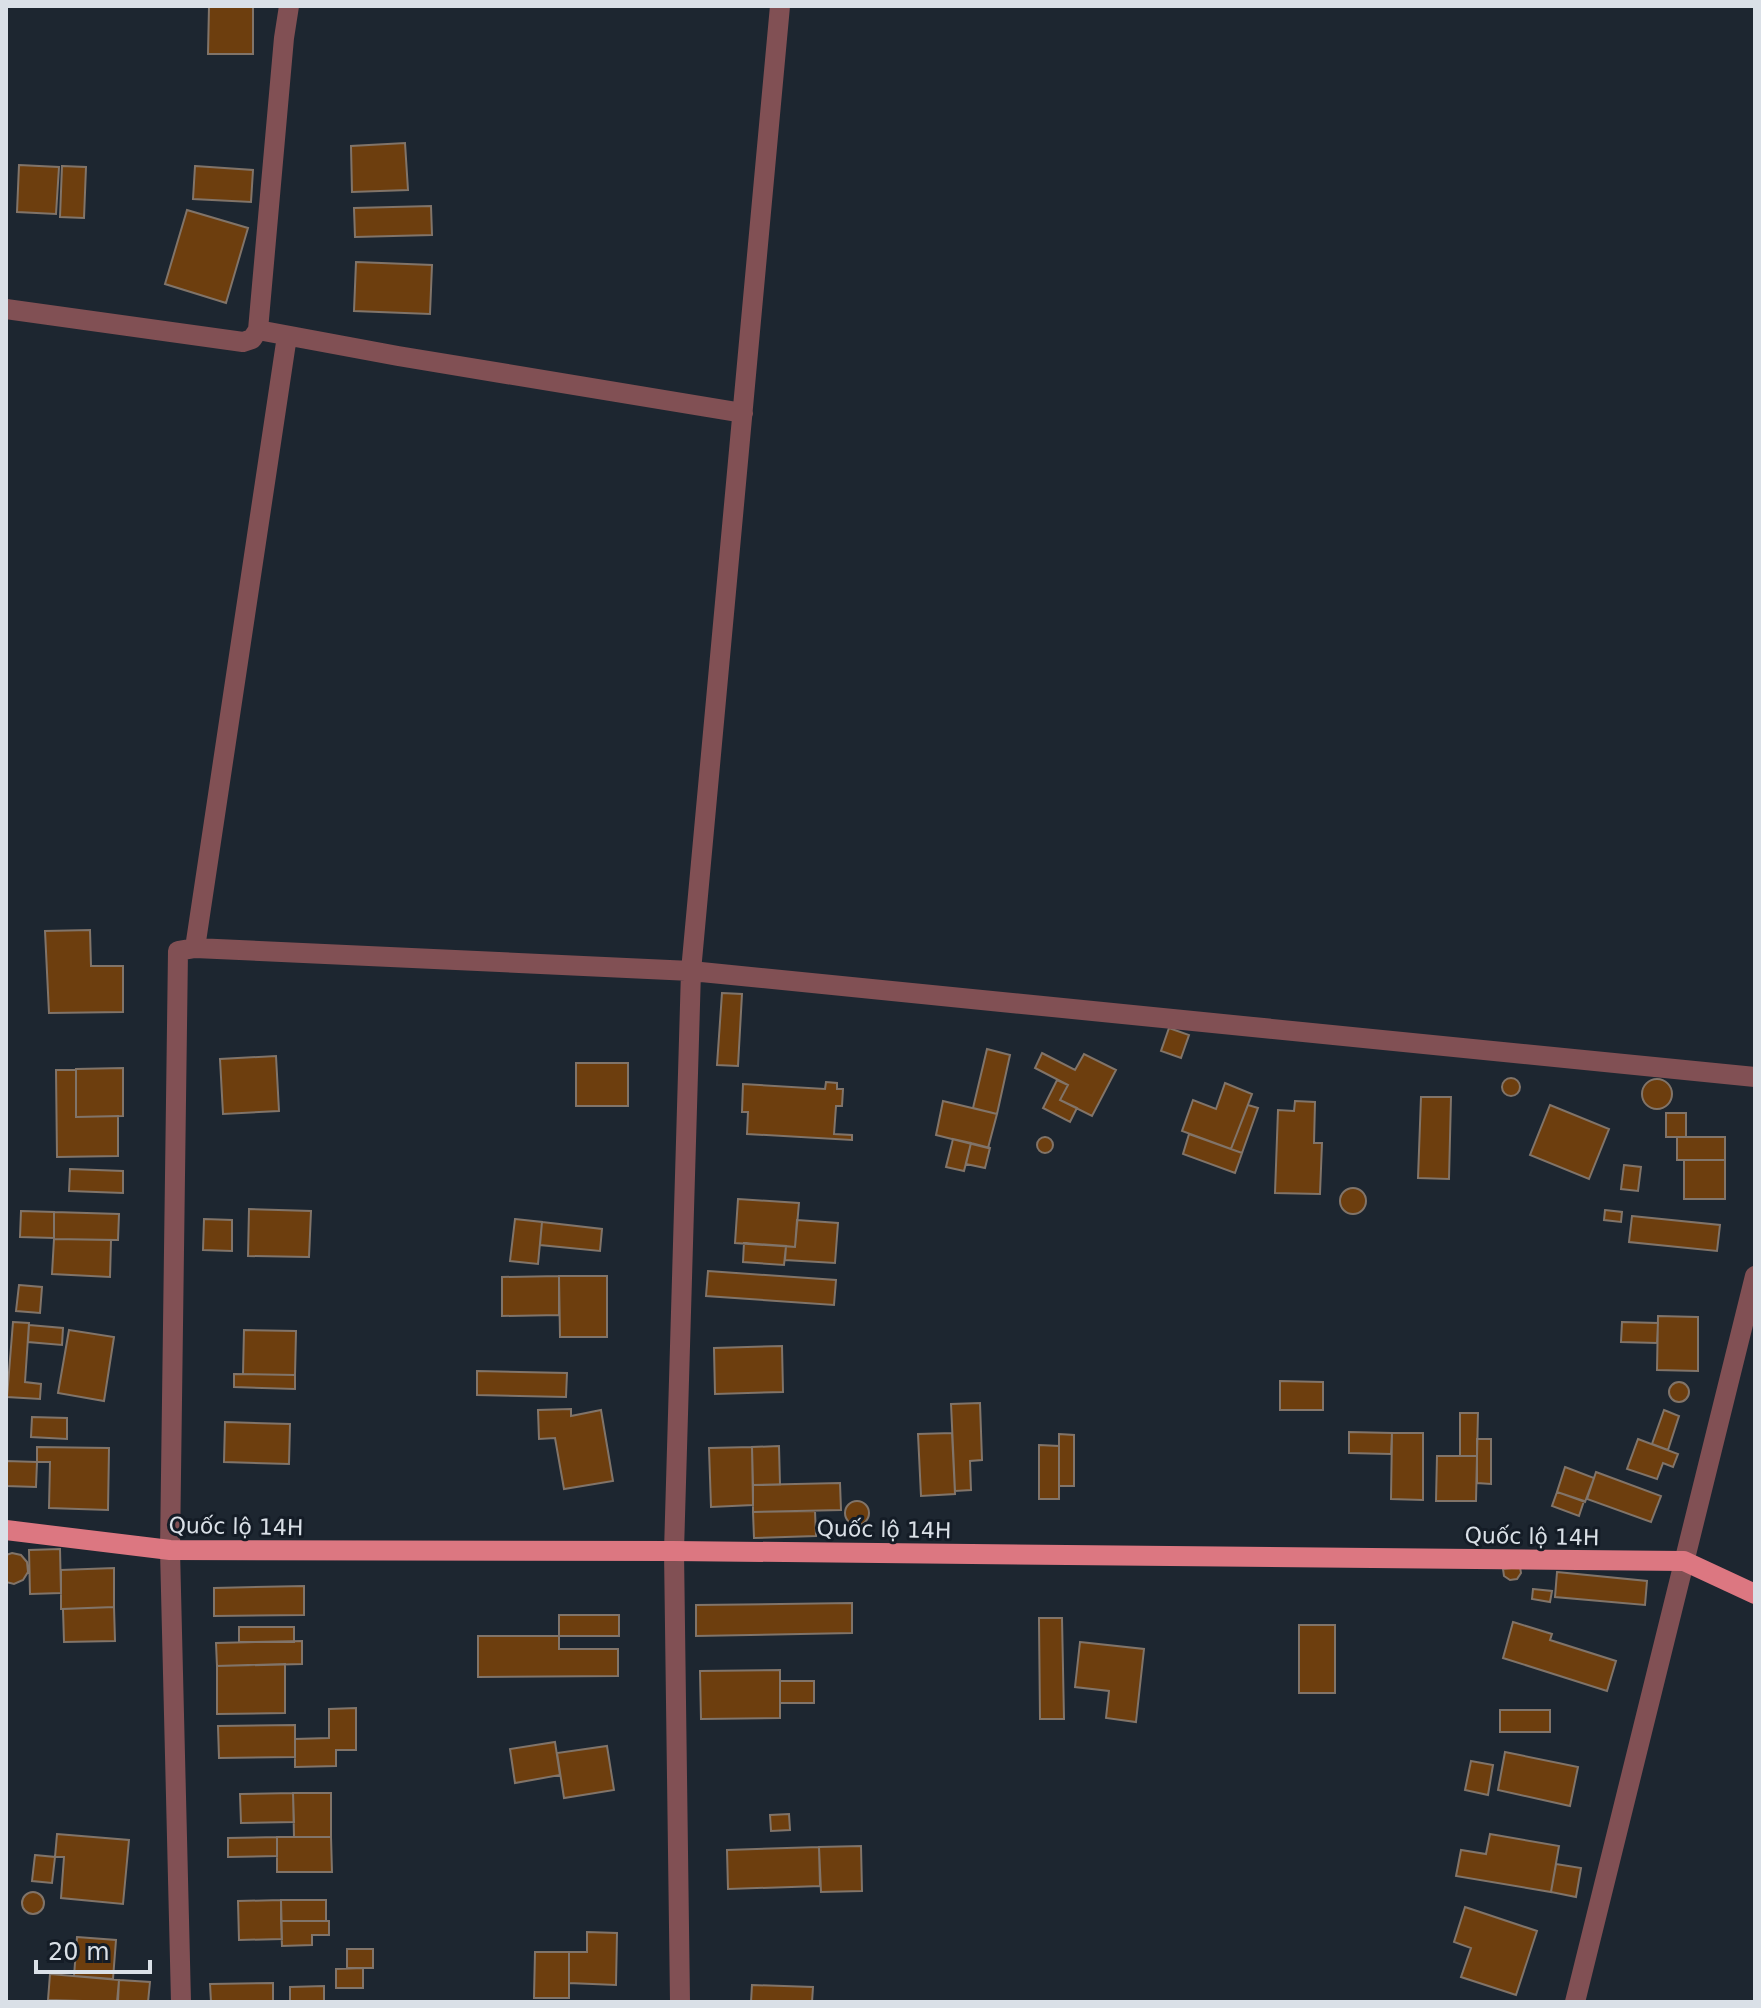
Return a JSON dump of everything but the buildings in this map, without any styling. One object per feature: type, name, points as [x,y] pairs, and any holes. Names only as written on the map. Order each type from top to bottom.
[{"type":"main road","name":"Quốc lộ 14H","points":[[6,1530],[170,1550],[674,1551],[1684,1561],[1755,1594]]},
{"type":"street","points":[[6,309],[243,342],[252,339],[258,330],[289,6]]},
{"type":"street","points":[[680,2002],[674,1551],[691,971],[780,6]]},
{"type":"street","points":[[258,330],[743,413]]},
{"type":"street","points":[[195,948],[287,336]]},
{"type":"street","points":[[181,2002],[170,1550],[178,951],[195,948],[691,971],[1755,1077]]},
{"type":"street","points":[[1575,2002],[1755,1276]]}]
